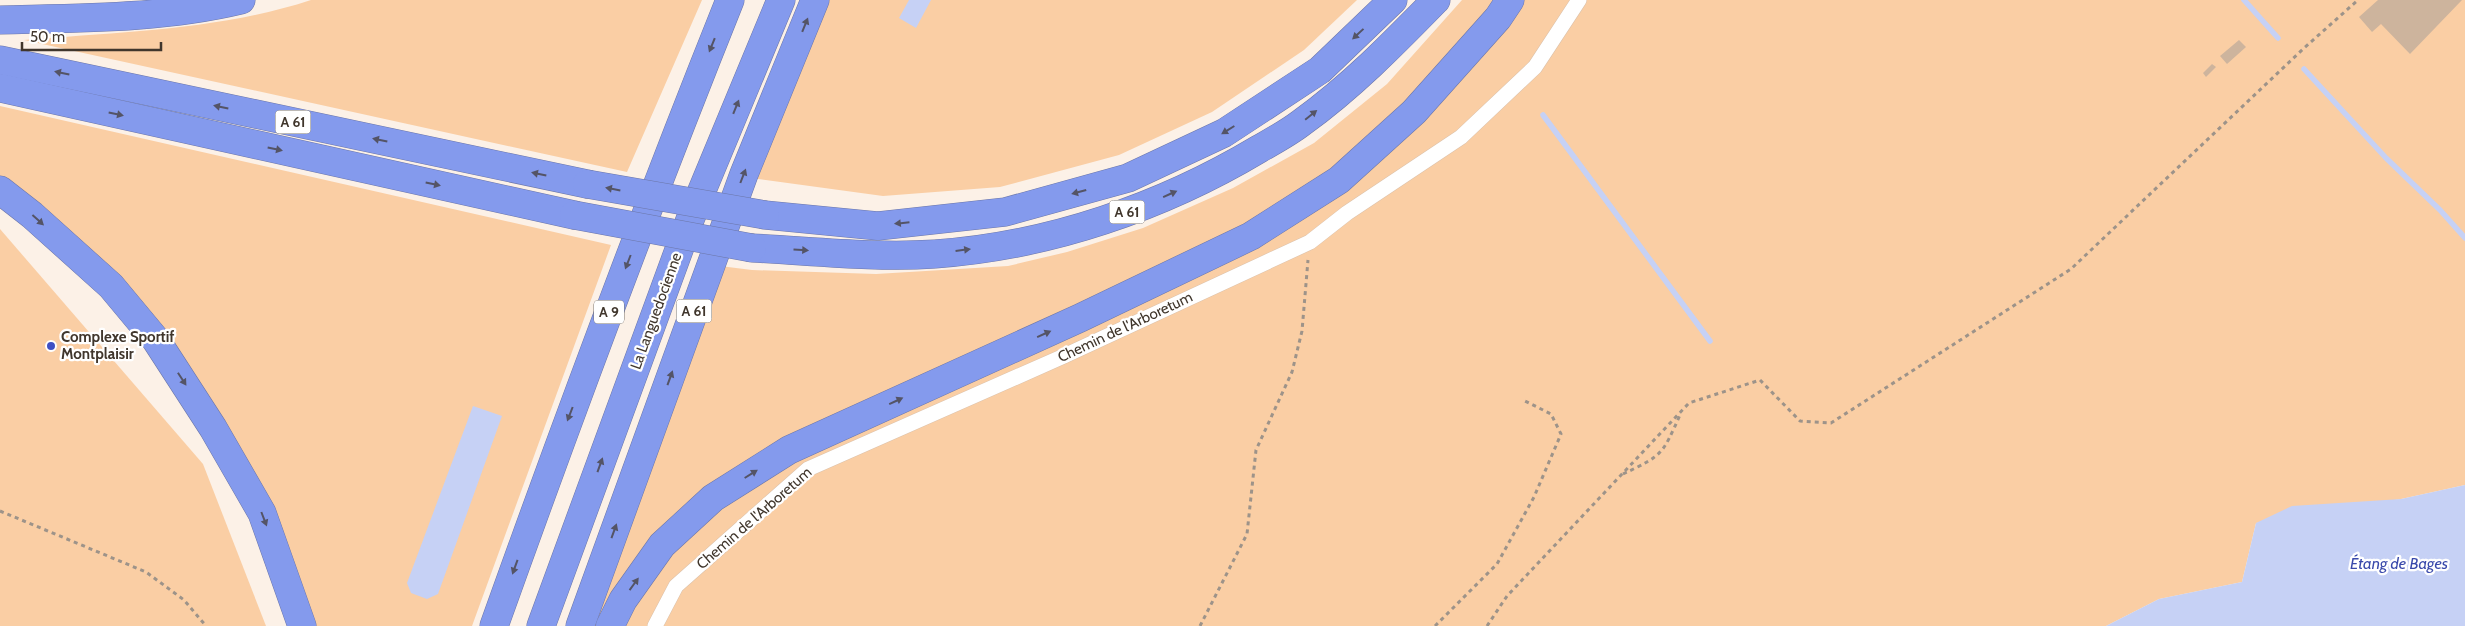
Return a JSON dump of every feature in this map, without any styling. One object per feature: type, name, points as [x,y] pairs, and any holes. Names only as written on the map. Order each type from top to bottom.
[{"type":"highway","points":[[0,20],[90,19],[184,10],[241,0]]},
{"type":"highway","name":"A 9","points":[[494,626],[566,425],[675,138],[730,0]]},
{"type":"highway","name":"La Languedocienne","points":[[541,626],[691,217],[780,0]]},
{"type":"highway","name":"A 61","points":[[580,626],[744,174],[815,0]]},
{"type":"highway","name":"A 61","points":[[0,60],[587,184],[765,215],[878,226],[1004,212],[1128,178],[1224,133],[1320,70],[1393,0]]},
{"type":"highway","name":"A 61","points":[[0,88],[574,215],[752,248],[935,254],[1008,245],[1076,228],[1142,206],[1221,172],[1300,124],[1371,66],[1436,0]]},
{"type":"highway","points":[[610,626],[623,600],[662,545],[713,498],[789,450],[1080,318],[1251,236],[1339,180],[1414,112],[1498,18],[1510,0]]},
{"type":"highway","points":[[0,190],[32,215],[111,286],[156,340],[214,428],[262,513],[302,626]]},
{"type":"street","name":"Chemin de l'Arboretum","points":[[655,626],[676,586],[808,469],[1064,356],[1310,242],[1347,213],[1461,137],[1535,67],[1579,0]]},
{"type":"path","points":[[1487,626],[1507,596],[1688,403],[1760,380],[1800,421],[1831,422],[2071,269],[2295,56],[2358,0]]},
{"type":"path","points":[[1200,626],[1247,534],[1256,450],[1292,372],[1302,331],[1310,242]]},
{"type":"path","points":[[1435,626],[1497,564],[1534,497],[1561,434],[1551,414],[1525,401]]},
{"type":"path","points":[[1620,476],[1653,460],[1664,449],[1681,411]]},
{"type":"path","points":[[0,511],[146,572],[184,600],[206,626]]},
{"type":"shaded area","points":[[311,0],[702,0],[627,172],[24,40],[133,32],[205,24],[241,18]]},
{"type":"shaded area","points":[[821,0],[1357,0],[1304,50],[1212,112],[1119,155],[1000,187],[883,196],[744,177]]},
{"type":"shaded area","points":[[1462,0],[2465,0],[2465,485],[2401,499],[2256,523],[2242,582],[2159,599],[2106,626],[568,626],[704,264],[752,270],[876,274],[1008,266],[1067,252],[1143,228],[1233,188],[1314,143],[1387,84]]},
{"type":"shaded area","points":[[0,106],[611,245],[472,626],[314,626],[272,508],[40,207],[0,176]]},
{"type":"shaded area","name":"Complexe Sportif Montplaisir","points":[[0,229],[203,464],[266,626],[0,626]]},
{"type":"water","points":[[909,0],[931,0],[916,28],[899,18]]},
{"type":"water","points":[[473,406],[502,416],[438,594],[427,599],[411,593],[407,583]]},
{"type":"water","name":"Étang de Bages","points":[[2465,485],[2465,626],[2106,626],[2159,599],[2242,582],[2256,523],[2292,506],[2401,499]]},
{"type":"building","points":[[2378,0],[2462,0],[2410,54],[2381,24],[2372,32],[2359,17]]},
{"type":"building","points":[[2239,40],[2246,47],[2227,64],[2220,56]]},
{"type":"building","points":[[2212,64],[2216,67],[2206,77],[2203,73]]},
{"type":"waterway","points":[[2244,0],[2278,38]]},
{"type":"waterway","points":[[2304,69],[2386,158],[2440,210],[2465,238]]},
{"type":"waterway","points":[[1543,115],[1710,341]]},
{"type":"place","name":"Complexe Sportif Montplaisir","points":[[51,346]]}]
